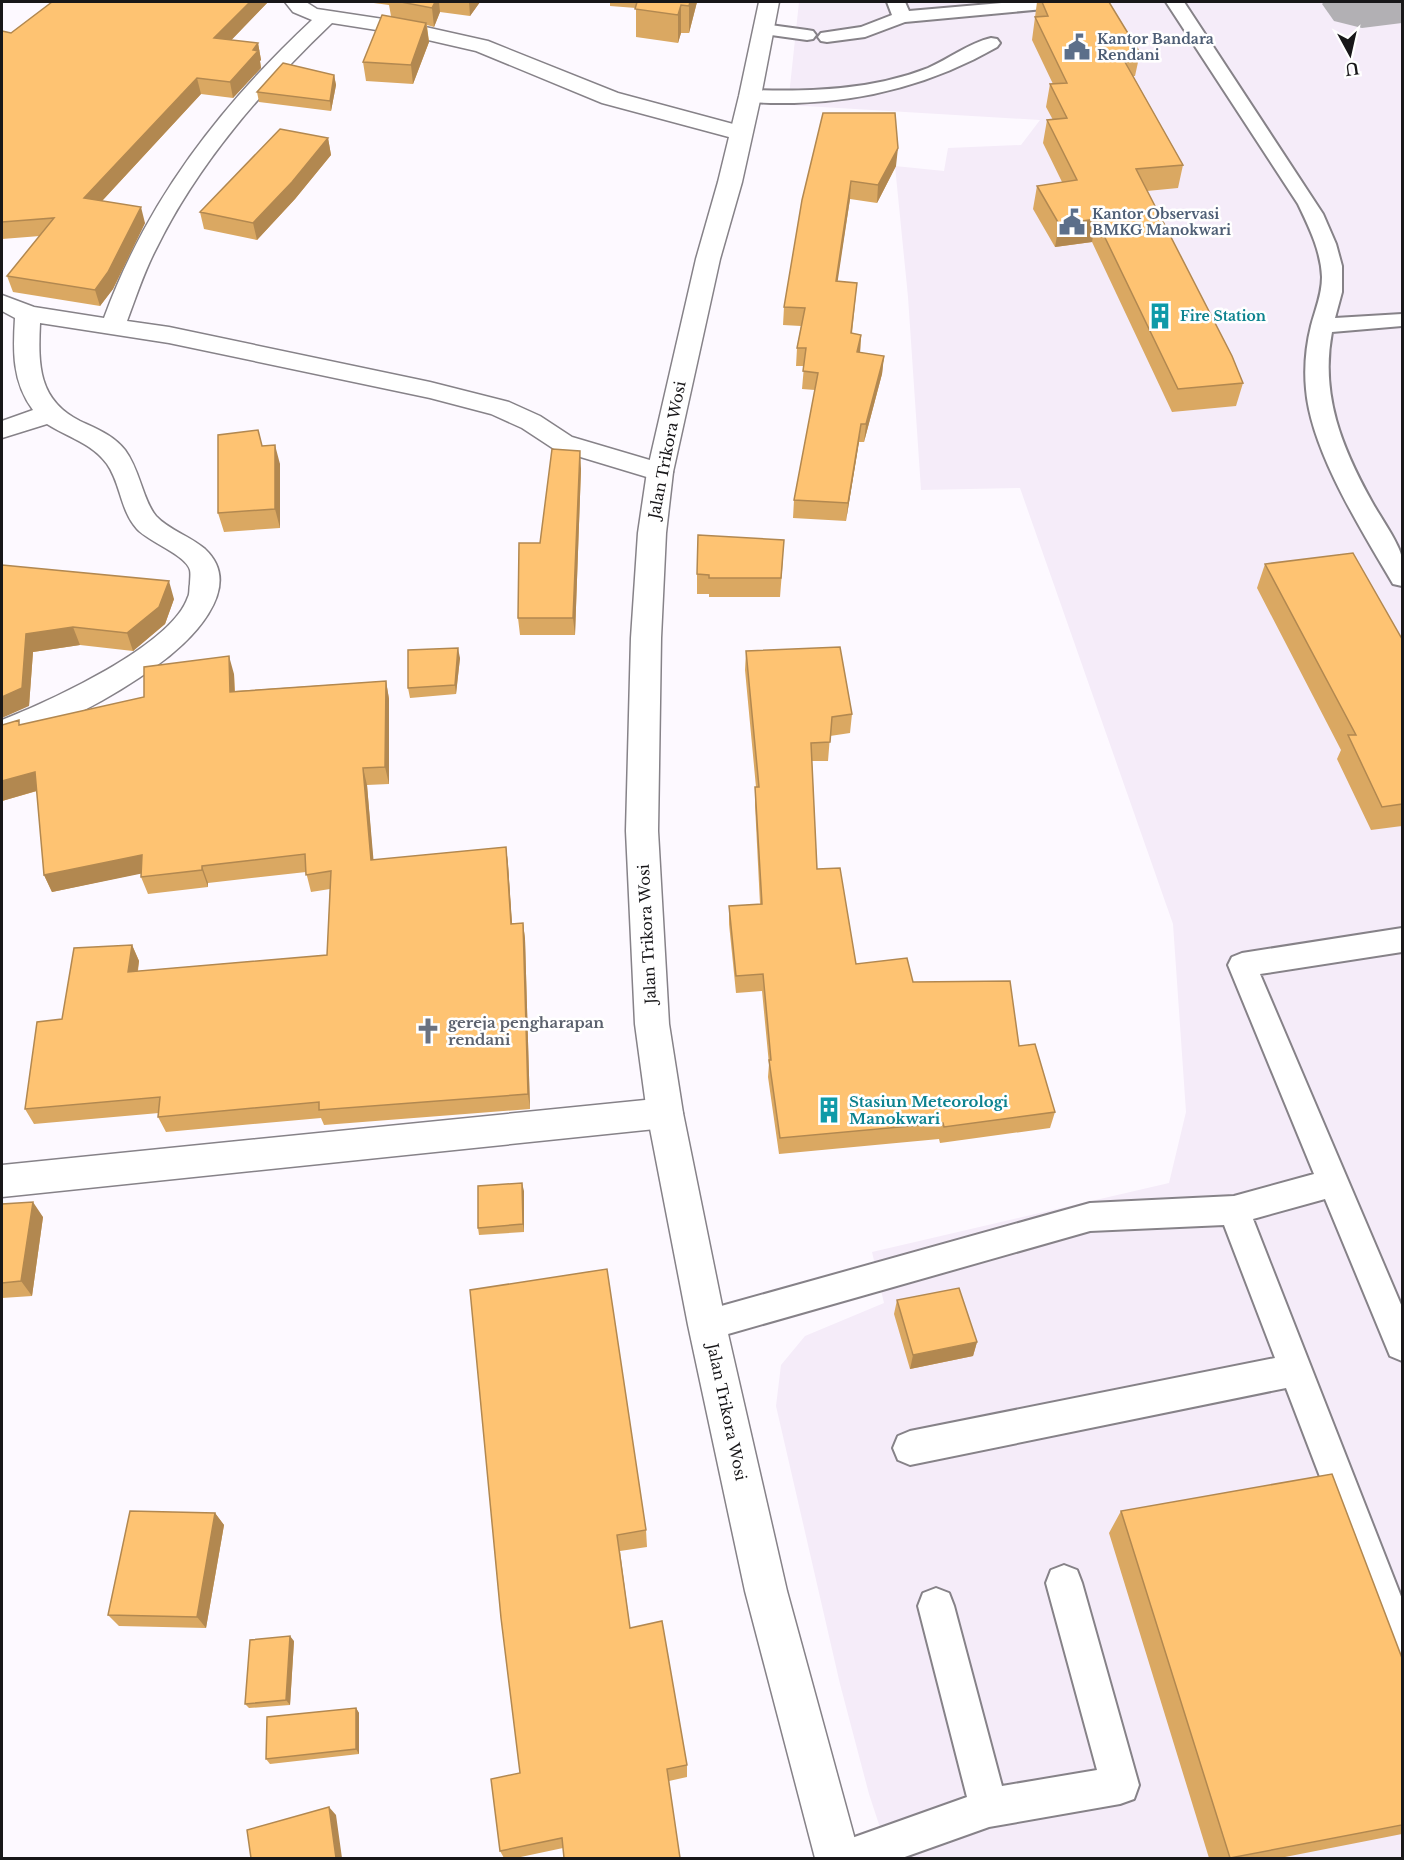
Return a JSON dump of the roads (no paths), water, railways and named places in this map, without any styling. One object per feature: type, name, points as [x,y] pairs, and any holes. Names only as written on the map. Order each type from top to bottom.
[{"type":"street","points":[[295,2],[304,11],[327,17],[403,28],[482,45],[610,98],[740,133]]},
{"type":"street","name":"Jalan Trikora Wosi","points":[[766,16],[750,96],[730,182],[708,259],[660,472],[652,533],[646,638],[642,831],[652,1024],[665,1113],[766,1591],[837,1858]]},
{"type":"street","points":[[113,326],[129,281],[150,237],[207,146],[242,102],[281,60],[327,17]]},
{"type":"street","points":[[2,302],[28,314],[169,335],[466,399],[500,408],[531,422],[563,443],[660,472]]},
{"type":"street","points":[[2,732],[99,690],[131,670],[188,623],[205,595],[205,570],[202,564],[191,553],[159,534],[141,516],[124,467],[111,451],[106,445],[49,414],[28,382],[26,352],[28,314]]},
{"type":"street","points":[[2,430],[49,414]]},
{"type":"street","points":[[2,1181],[665,1113]]},
{"type":"lane","points":[[827,37],[865,32],[899,9],[1044,4],[1043,2]]},
{"type":"lane","points":[[1175,2],[1308,204],[1318,225],[1330,258],[1333,285],[1322,326],[1316,379],[1325,427],[1336,455],[1402,578]]},
{"type":"lane","points":[[766,16],[807,35]]},
{"type":"lane","points":[[750,96],[808,97],[886,87],[945,70],[991,44]]},
{"type":"lane","points":[[1322,326],[1402,320]]},
{"type":"lane","points":[[1402,940],[1242,965],[1402,1345]]},
{"type":"lane","points":[[708,1325],[1090,1217],[1234,1210],[1334,1183]]},
{"type":"lane","points":[[1234,1210],[1402,1644]]},
{"type":"lane","points":[[910,1448],[1295,1370]]},
{"type":"lane","points":[[849,1858],[989,1808],[1120,1785],[1064,1583]]},
{"type":"lane","points":[[936,1606],[989,1808]]},
{"type":"place","name":"Kantor Bandara Rendani","points":[[1077,47]]},
{"type":"place","name":"Kantor Observasi BMKG Manokwari","points":[[1072,222]]},
{"type":"place","name":"Fire Station","points":[[1160,316]]},
{"type":"place","name":"gereja pengharapan rendani","points":[[428,1031]]},
{"type":"place","name":"Stasiun Meteorologi Manokwari","points":[[829,1110]]}]
